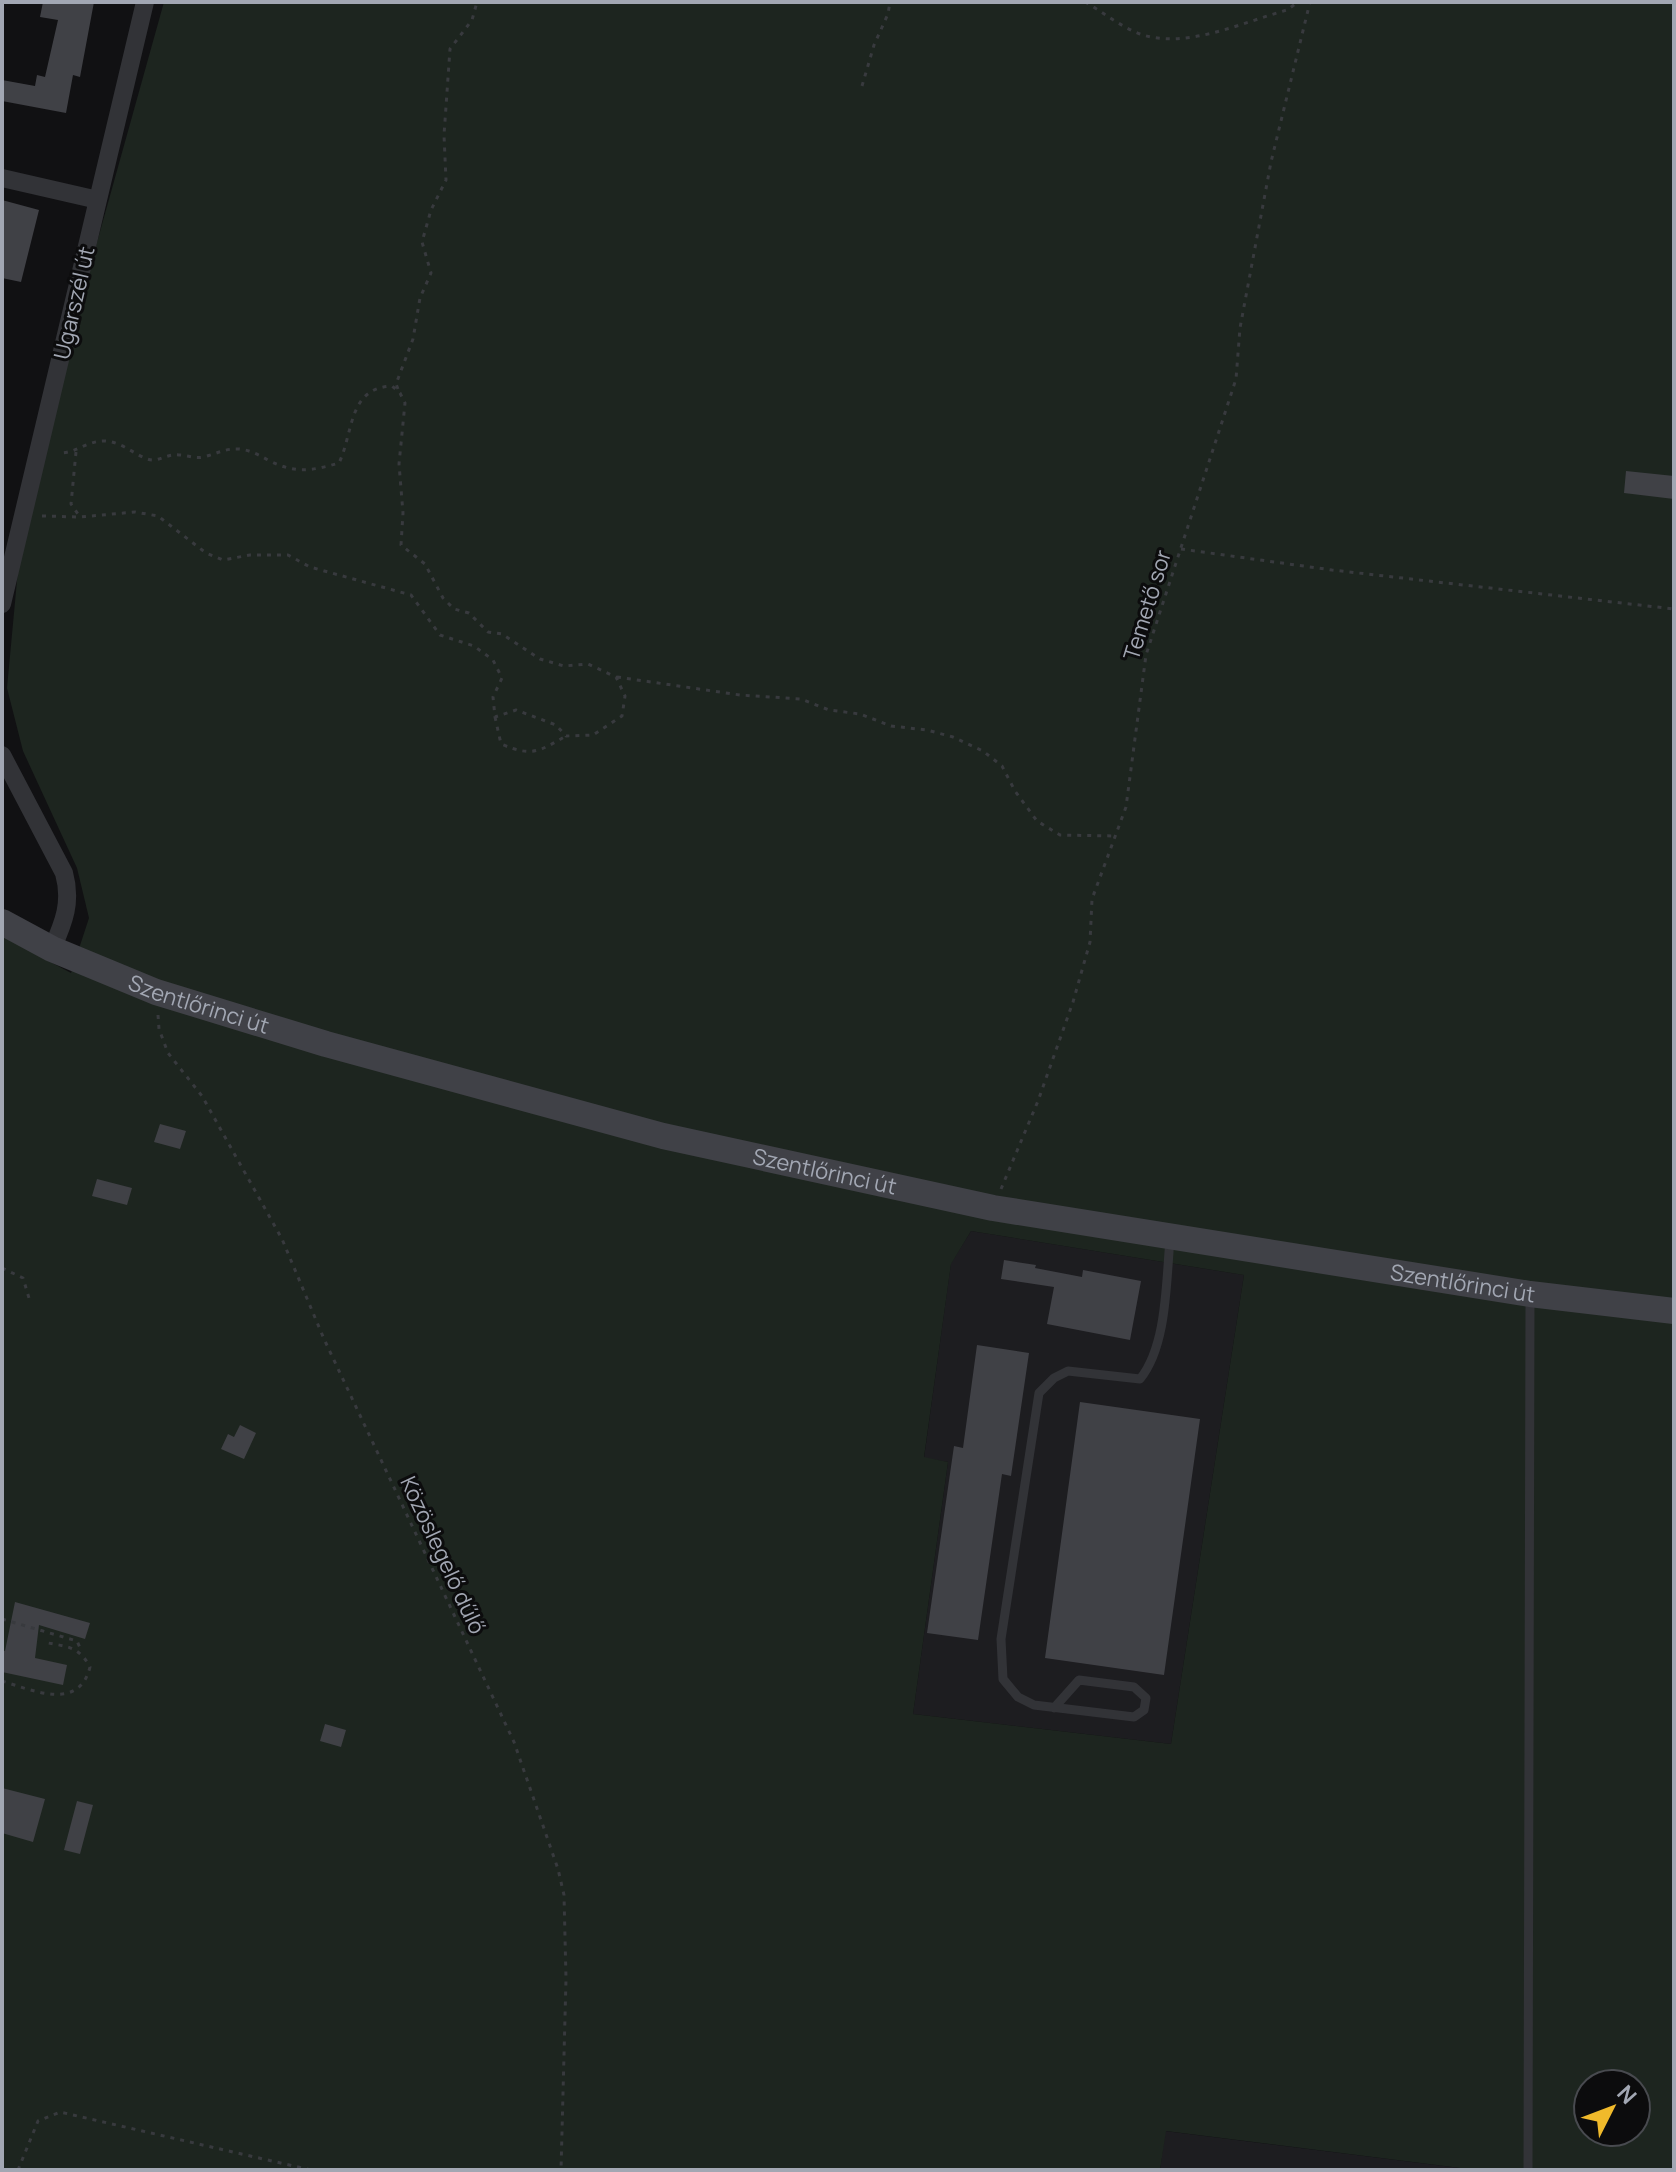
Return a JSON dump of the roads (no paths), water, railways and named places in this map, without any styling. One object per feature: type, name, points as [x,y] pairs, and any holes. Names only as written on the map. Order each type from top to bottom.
[{"type":"main road","name":"Szentlőrinci út","points":[[2,922],[52,949],[156,992],[326,1044],[663,1136],[993,1208],[1530,1294],[1674,1311]]},
{"type":"street","name":"Ugarszél út","points":[[2,604],[145,2]]},
{"type":"street","points":[[2,178],[98,200]]},
{"type":"street","points":[[2,755],[64,873],[69,891],[66,916],[52,949]]},
{"type":"lane","points":[[1054,1708],[1079,1680],[1134,1687],[1146,1698],[1144,1710],[1134,1717],[1054,1708],[1034,1705],[1018,1697],[1003,1679],[1001,1639],[1039,1393],[1054,1378],[1068,1371],[1140,1379],[1151,1366],[1160,1334],[1170,1237]]},
{"type":"lane","points":[[1528,2170],[1530,1294]]}]
